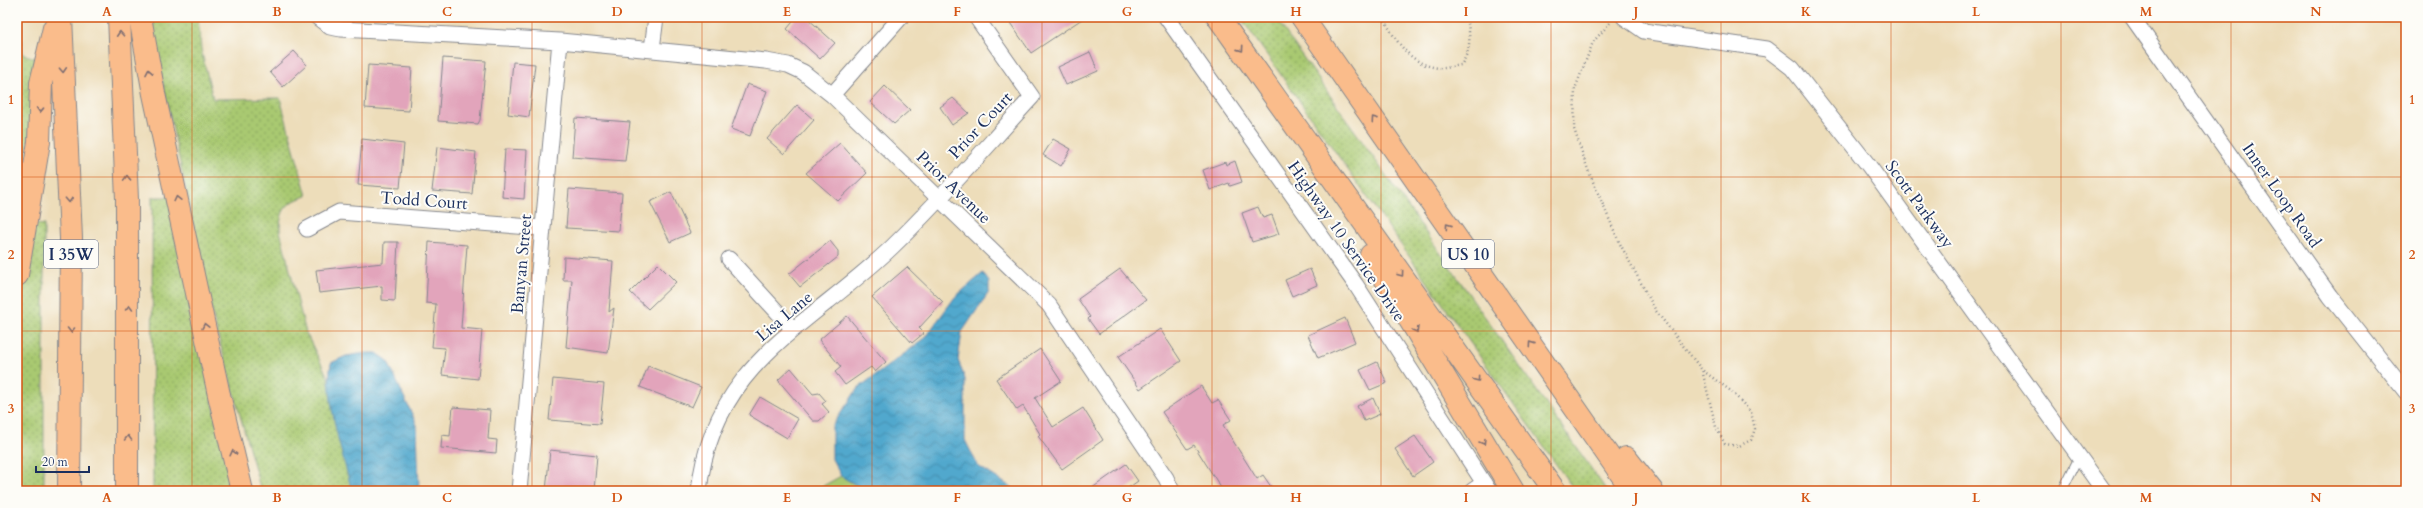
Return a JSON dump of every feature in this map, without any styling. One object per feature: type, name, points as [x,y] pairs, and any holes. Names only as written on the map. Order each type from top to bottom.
[{"type":"highway","points":[[17,275],[39,142],[41,83],[57,17]]},
{"type":"highway","name":"I 35W","points":[[61,17],[71,238],[69,491]]},
{"type":"highway","points":[[119,17],[128,215],[127,491]]},
{"type":"highway","points":[[140,17],[154,94],[219,395],[242,491]]},
{"type":"highway","points":[[1218,17],[1555,491]]},
{"type":"highway","name":"US 10","points":[[1302,17],[1633,491]]},
{"type":"highway","points":[[1313,151],[1376,264],[1513,491]]},
{"type":"highway","points":[[1550,371],[1652,491]]},
{"type":"street","name":"Prior Avenue","points":[[317,17],[330,27],[652,48],[788,65],[803,72],[832,95],[1049,305],[1166,478],[1172,491]]},
{"type":"street","points":[[652,48],[656,17]]},
{"type":"street","points":[[832,95],[901,17]]},
{"type":"street","name":"Prior Court","points":[[938,198],[1032,96],[976,17]]},
{"type":"street","name":"Highway 10 Service Drive","points":[[1166,17],[1356,285],[1447,423],[1482,488]]},
{"type":"street","name":"Inner Loop Road","points":[[2132,17],[2330,296],[2406,392]]},
{"type":"street","name":"Scott Parkway","points":[[1618,20],[1644,31],[1767,49],[1792,68],[1869,166],[2104,491]]},
{"type":"street","name":"Banyan Street","points":[[519,491],[560,41]]},
{"type":"street","name":"Lisa Lane","points":[[700,491],[706,451],[715,424],[728,400],[745,377],[792,328],[868,270],[905,234],[938,198]]},
{"type":"street","name":"Todd Court","points":[[307,229],[339,212],[543,228]]},
{"type":"street","points":[[729,259],[792,328]]},
{"type":"lane","points":[[2062,491],[2079,457]]},
{"type":"path","points":[[1383,17],[1396,42],[1414,60],[1440,69],[1461,65],[1469,52],[1471,38],[1468,17]]},
{"type":"path","points":[[1618,20],[1593,42],[1575,89],[1574,129],[1588,170],[1619,242],[1656,311],[1702,370],[1731,391],[1751,412],[1755,429],[1751,440],[1739,446],[1725,444],[1716,427],[1702,370]]},
{"type":"green space","points":[[17,17],[20,17],[19,30],[23,54],[35,58],[31,127],[17,219]]},
{"type":"green space","points":[[151,17],[198,17],[201,49],[213,99],[280,98],[307,196],[289,204],[283,212],[281,218],[280,231],[306,333],[328,377],[335,418],[352,491],[261,491],[215,325],[156,51]]},
{"type":"green space","points":[[1240,17],[1275,17],[1607,491],[1575,491]]},
{"type":"green space","points":[[152,197],[169,197],[232,491],[153,491]]},
{"type":"green space","points":[[35,224],[44,225],[44,491],[17,491],[17,327]]},
{"type":"green space","points":[[841,476],[866,491],[814,491]]},
{"type":"water","points":[[983,273],[989,282],[989,292],[962,332],[958,360],[965,379],[965,440],[978,466],[1017,491],[866,491],[841,476],[832,459],[832,426],[858,388],[924,339],[955,297]]},
{"type":"water","points":[[377,353],[387,360],[417,425],[419,491],[352,491],[332,409],[330,393],[331,363],[346,356]]},
{"type":"building","points":[[797,17],[806,17],[835,43],[820,59],[787,29]]},
{"type":"building","points":[[1006,17],[1085,17],[1031,53]]},
{"type":"building","points":[[294,51],[307,65],[283,87],[270,72]]},
{"type":"building","points":[[1090,52],[1098,71],[1066,85],[1058,67]]},
{"type":"building","points":[[443,58],[486,61],[480,120],[478,124],[438,121]]},
{"type":"building","points":[[513,62],[535,64],[529,117],[508,114]]},
{"type":"building","points":[[368,65],[412,68],[409,111],[365,108]]},
{"type":"building","points":[[747,84],[767,91],[750,136],[731,129]]},
{"type":"building","points":[[885,86],[910,110],[894,124],[870,102]]},
{"type":"building","points":[[953,98],[969,113],[952,125],[940,107]]},
{"type":"building","points":[[797,105],[814,120],[784,154],[767,139]]},
{"type":"building","points":[[575,118],[630,122],[625,161],[572,157]]},
{"type":"building","points":[[362,139],[404,144],[400,188],[358,185]]},
{"type":"building","points":[[1053,139],[1071,149],[1061,166],[1043,155]]},
{"type":"building","points":[[840,143],[867,173],[838,201],[806,173]]},
{"type":"building","points":[[437,147],[476,152],[472,194],[432,191]]},
{"type":"building","points":[[505,149],[527,150],[524,199],[502,197]]},
{"type":"building","points":[[1235,161],[1242,182],[1230,186],[1229,183],[1210,190],[1203,170],[1225,162],[1226,165]]},
{"type":"building","points":[[569,189],[622,193],[619,231],[566,228]]},
{"type":"building","points":[[671,192],[690,233],[670,242],[650,202]]},
{"type":"building","points":[[1258,207],[1263,218],[1272,215],[1279,234],[1252,242],[1242,213]]},
{"type":"building","points":[[830,241],[838,251],[838,257],[800,287],[789,274]]},
{"type":"building","points":[[384,242],[398,242],[395,301],[382,300],[382,286],[319,293],[316,270],[383,263]]},
{"type":"building","points":[[429,242],[467,245],[461,328],[482,330],[478,379],[442,375],[445,348],[432,347],[436,304],[426,303]]},
{"type":"building","points":[[564,257],[613,261],[609,312],[614,308],[608,353],[566,347],[572,280],[563,280]]},
{"type":"building","points":[[658,264],[676,282],[648,309],[630,292]]},
{"type":"building","points":[[907,267],[943,302],[919,328],[924,333],[912,343],[872,297]]},
{"type":"building","points":[[1120,269],[1146,300],[1099,334],[1088,319],[1090,317],[1078,299]]},
{"type":"building","points":[[1310,269],[1317,285],[1292,296],[1285,280]]},
{"type":"building","points":[[847,316],[886,362],[875,372],[871,367],[845,385],[835,372],[841,367],[819,340]]},
{"type":"building","points":[[1345,318],[1355,342],[1318,358],[1308,335]]},
{"type":"building","points":[[1160,329],[1181,361],[1140,389],[1118,357]]},
{"type":"building","points":[[1040,349],[1061,381],[1035,398],[1053,427],[1083,408],[1103,440],[1062,469],[1038,436],[1040,434],[1023,406],[1017,410],[996,379]]},
{"type":"building","points":[[1377,362],[1387,383],[1370,390],[1360,370]]},
{"type":"building","points":[[648,366],[701,387],[692,407],[640,387]]},
{"type":"building","points":[[791,368],[813,394],[819,393],[826,401],[822,404],[829,412],[819,421],[813,421],[778,380]]},
{"type":"building","points":[[553,379],[604,384],[600,424],[549,420]]},
{"type":"building","points":[[1201,386],[1212,403],[1218,400],[1231,420],[1223,425],[1257,479],[1263,475],[1274,491],[1223,491],[1194,445],[1187,449],[1162,412]]},
{"type":"building","points":[[760,397],[798,419],[787,438],[749,415]]},
{"type":"building","points":[[1373,398],[1380,414],[1364,421],[1357,406]]},
{"type":"building","points":[[453,407],[490,410],[488,439],[497,440],[496,453],[441,448],[442,435],[450,436]]},
{"type":"building","points":[[1415,436],[1433,462],[1413,476],[1395,449]]},
{"type":"building","points":[[550,450],[597,455],[594,491],[546,491]]},
{"type":"building","points":[[1126,464],[1138,481],[1124,491],[1088,491]]}]
